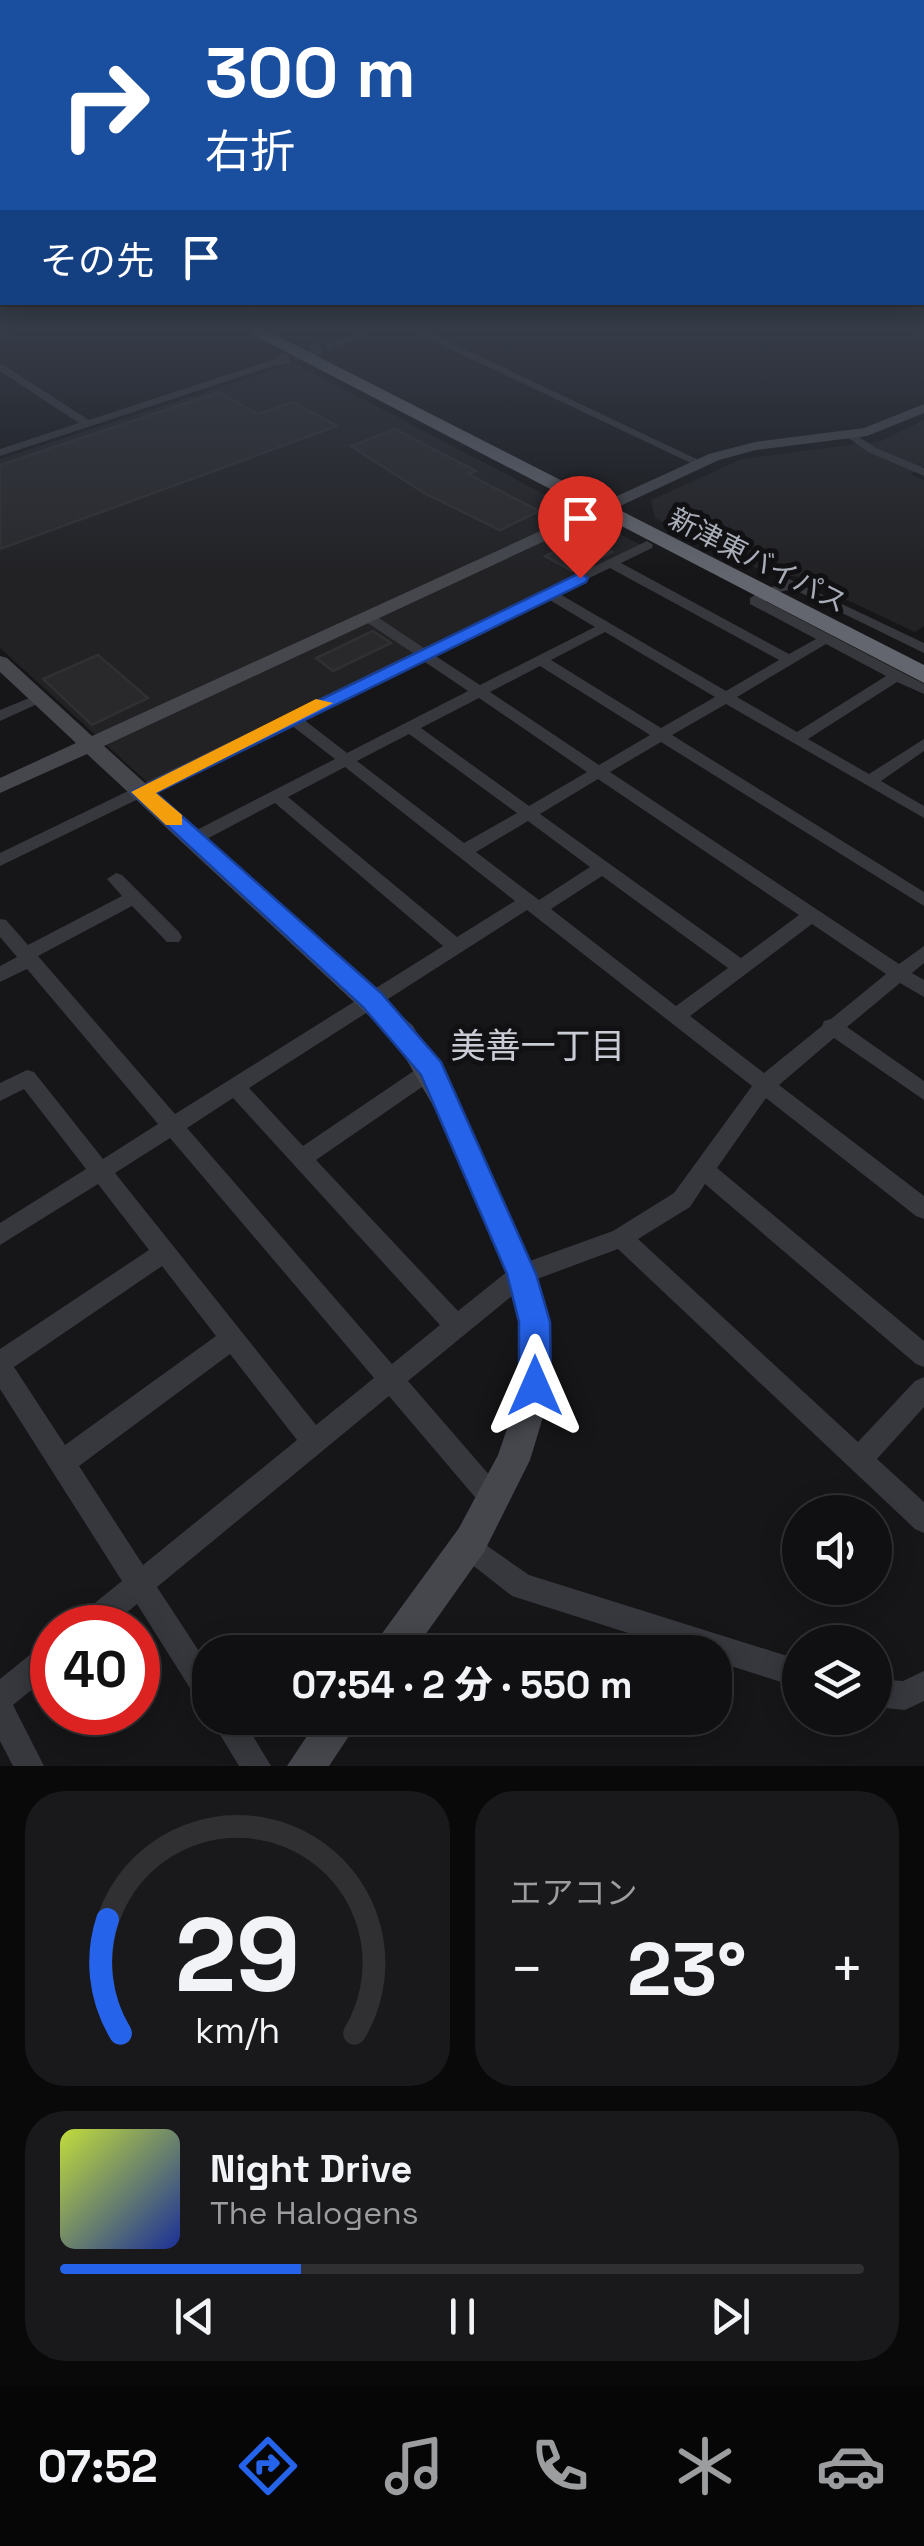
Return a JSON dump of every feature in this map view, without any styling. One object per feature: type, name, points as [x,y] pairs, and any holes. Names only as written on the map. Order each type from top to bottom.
[{"type":"highway","name":"新津東バイパス","points":[[410,410],[608,507]]},
{"type":"highway","name":"新津東バイパス","points":[[434,410],[924,675]]},
{"type":"highway","name":"新津東バイパス","points":[[770,592],[924,664]]},
{"type":"street","points":[[67,410],[87,424]]},
{"type":"street","points":[[0,452],[128,410]]},
{"type":"street","points":[[586,410],[700,464]]},
{"type":"street","points":[[0,786],[700,464],[755,446],[851,435],[917,410]]},
{"type":"street","points":[[851,435],[872,450],[924,471]]},
{"type":"street","points":[[0,860],[647,545]]},
{"type":"street","points":[[611,563],[789,660]]},
{"type":"street","points":[[924,633],[917,646],[789,583],[756,601],[924,690]]},
{"type":"street","points":[[548,593],[924,813]]},
{"type":"street","points":[[368,616],[924,990]]},
{"type":"street","points":[[195,838],[605,626]]},
{"type":"street","points":[[464,851],[826,639]]},
{"type":"street","points":[[541,660],[924,900]]},
{"type":"street","points":[[0,662],[372,1000],[432,1070],[522,1274],[534,1322],[535,1386],[520,1448],[470,1547],[404,1635]]},
{"type":"street","points":[[797,739],[896,676]]},
{"type":"street","points":[[0,716],[39,698]]},
{"type":"street","points":[[292,718],[924,1209]]},
{"type":"street","points":[[410,728],[741,968]]},
{"type":"street","points":[[870,781],[924,744]]},
{"type":"street","points":[[277,796],[456,947]]},
{"type":"street","points":[[0,1236],[456,947],[603,868]]},
{"type":"street","points":[[116,879],[173,937]]},
{"type":"street","points":[[0,974],[134,897]]},
{"type":"street","points":[[676,1016],[812,914]]},
{"type":"street","points":[[0,925],[495,1501]]},
{"type":"street","points":[[114,1605],[522,1274],[620,1238],[682,1200],[764,1085],[924,953]]},
{"type":"street","points":[[832,1026],[924,1092]]},
{"type":"street","points":[[301,1158],[432,1070]]},
{"type":"street","points":[[0,1094],[27,1078],[314,1442]]},
{"type":"street","points":[[235,1087],[457,1326]]},
{"type":"street","points":[[706,1171],[924,1356]]},
{"type":"street","points":[[620,1238],[924,1520]]},
{"type":"street","points":[[164,1252],[0,1365],[192,1666]]},
{"type":"street","points":[[62,1464],[232,1338]]},
{"type":"street","points":[[859,1460],[924,1389]]},
{"type":"street","points":[[470,1547],[522,1586],[782,1668]]},
{"type":"street","points":[[0,1698],[30,1673]]},
{"type":"street","points":[[892,1695],[904,1696],[924,1685]]},
{"type":"street","points":[[0,1712],[29,1766]]},
{"type":"street","points":[[236,1735],[256,1766]]},
{"type":"street","points":[[306,1766],[329,1735]]},
{"type":"shaded area","points":[[149,410],[384,410],[641,545],[148,783],[0,648],[0,459]]},
{"type":"shaded area","points":[[924,420],[924,466],[910,474],[924,480],[924,626],[915,632],[798,577],[762,571],[655,518],[651,500],[742,459],[881,441]]},
{"type":"building","points":[[164,410],[251,410],[257,414],[308,410],[337,426],[0,549],[0,465]]},
{"type":"building","points":[[395,429],[476,471],[468,474],[539,511],[500,530],[424,493],[351,446]]},
{"type":"building","points":[[585,537],[612,552],[572,571],[545,556]]},
{"type":"building","points":[[373,631],[391,643],[333,671],[316,658]]},
{"type":"building","points":[[98,655],[148,698],[92,725],[43,679]]},
{"type":"slow traffic","points":[[174,820],[142,792],[323,703]]},
{"type":"district","name":"美善一丁目","points":[[538,1046]]},
{"type":"route","points":[[535,1386],[534,1322],[522,1274],[432,1070],[372,1000],[142,792],[580,578]]}]
